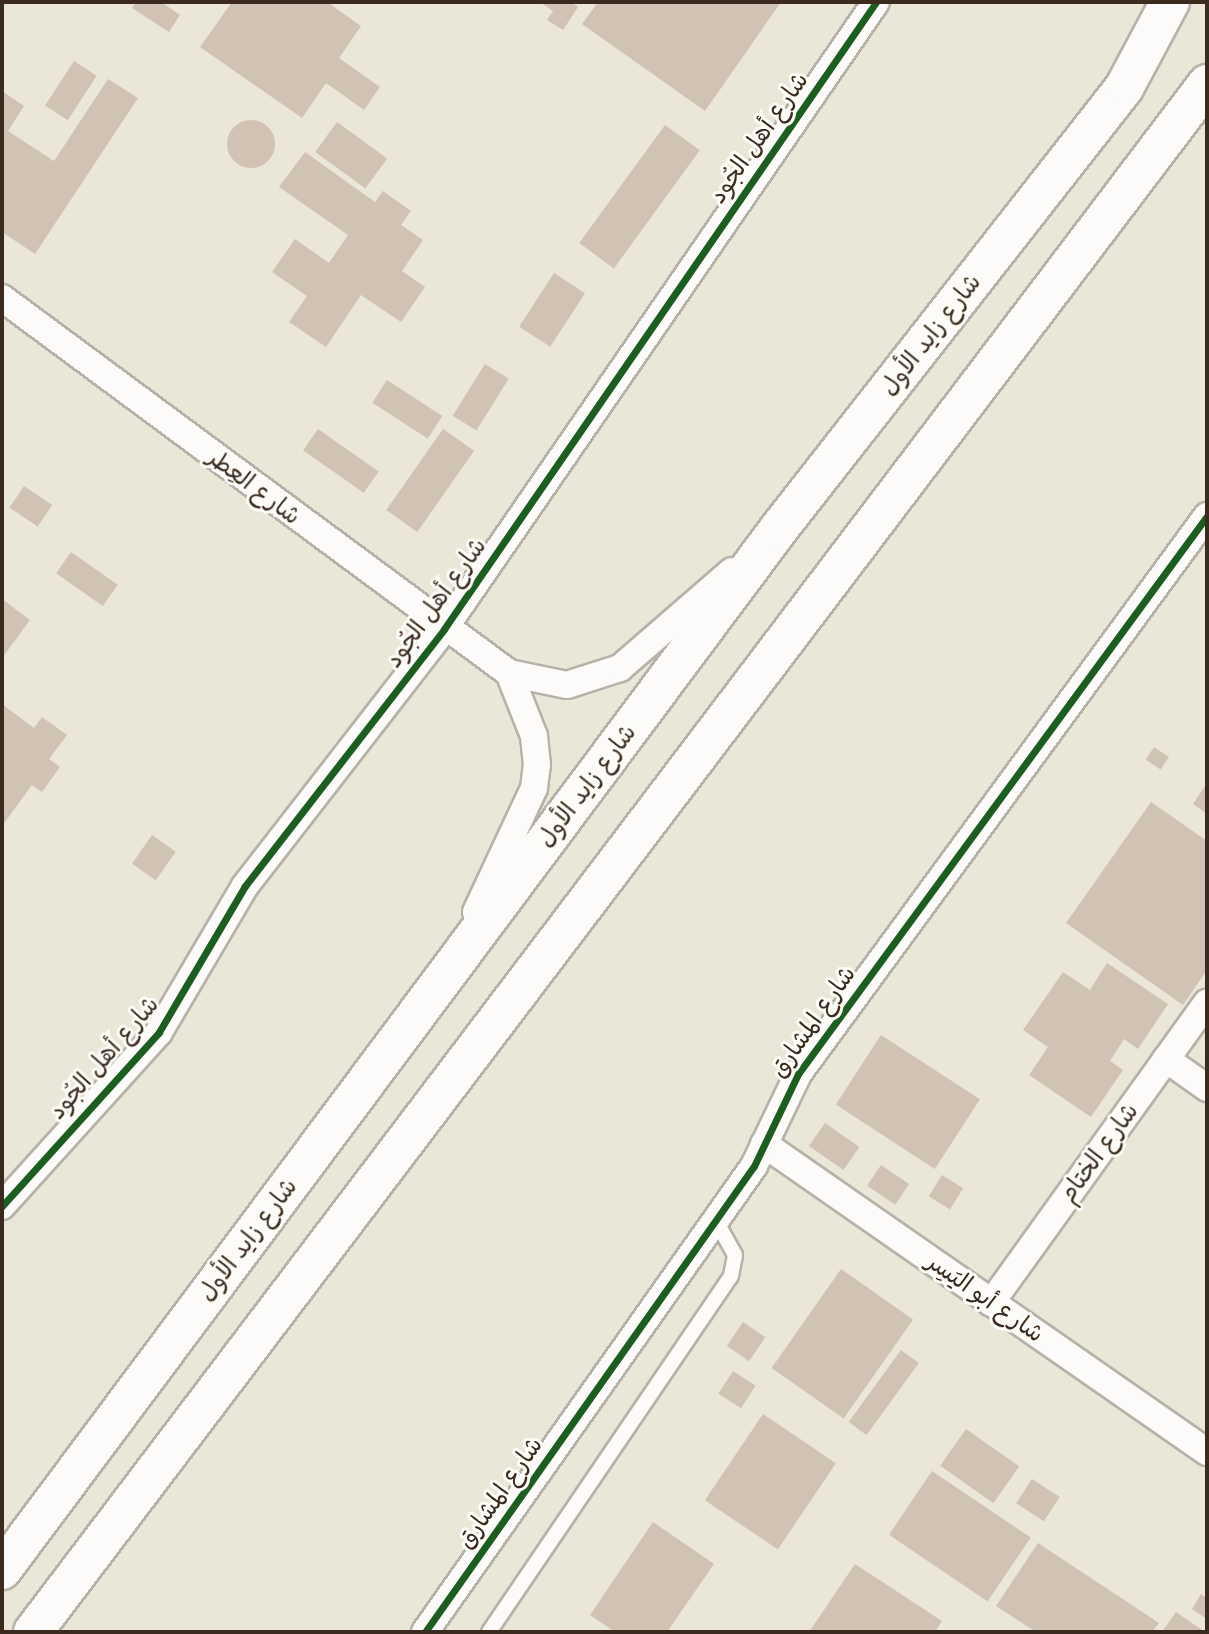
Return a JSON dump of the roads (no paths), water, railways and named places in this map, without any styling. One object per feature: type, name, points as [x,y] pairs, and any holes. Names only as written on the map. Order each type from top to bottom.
[{"type":"main road","name":"شارع زايد الأول","points":[[2,1570],[781,526],[1124,88],[1170,2]]},
{"type":"main road","points":[[33,1632],[1207,83]]},
{"type":"street","name":"شارع أهل الجُود","points":[[2,1206],[159,1032],[245,886],[444,629],[876,2]]},
{"type":"street","name":"شارع العِطر","points":[[2,298],[444,629],[509,673],[567,685],[620,668],[781,526]]},
{"type":"street","name":"شارع المشارق","points":[[425,1632],[716,1222],[764,1144],[798,1074],[1207,516]]},
{"type":"street","points":[[439,984],[534,788],[534,736],[509,673]]},
{"type":"street","name":"شارع الختام","points":[[991,1303],[1207,1002]]},
{"type":"street","points":[[1166,1059],[1207,1088]]},
{"type":"street","name":"شارع أبو اليَسِر","points":[[764,1144],[1207,1452]]},
{"type":"lane","points":[[489,1632],[731,1276],[734,1255],[716,1222]]}]
